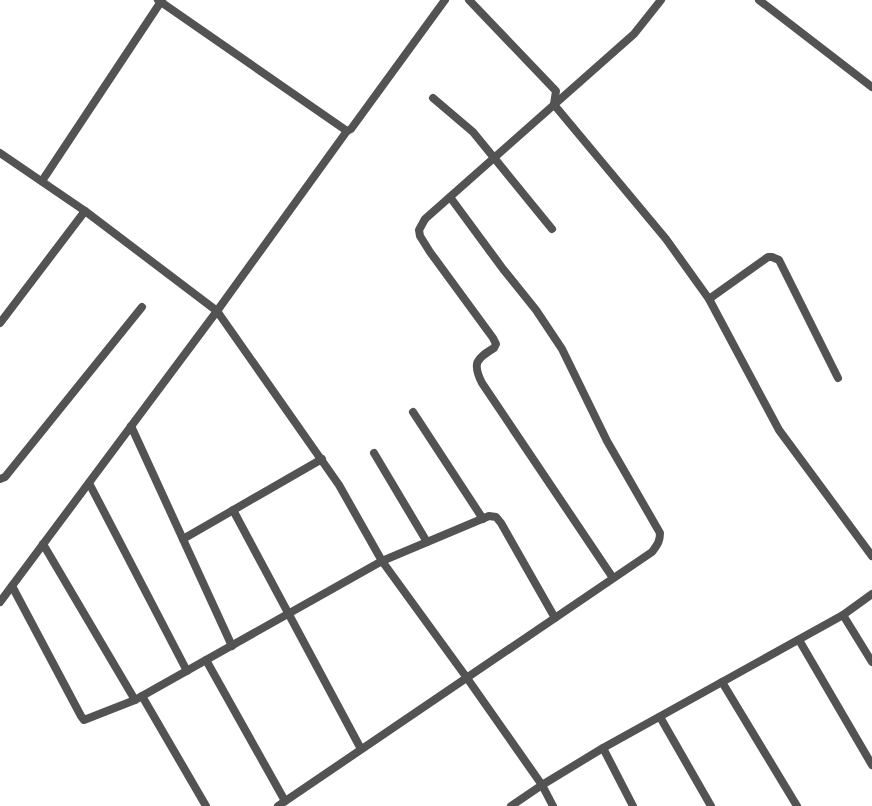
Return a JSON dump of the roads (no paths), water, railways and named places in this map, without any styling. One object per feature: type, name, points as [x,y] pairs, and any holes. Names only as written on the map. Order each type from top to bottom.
[{"type":"street","points":[[0,602],[218,311],[347,131],[351,129],[446,0]]},
{"type":"street","points":[[469,0],[556,92],[554,104],[666,239],[709,299],[778,430],[872,556]]},
{"type":"street","points":[[613,578],[482,383],[478,374],[476,365],[477,361],[494,348],[496,344],[430,252],[420,236],[419,230],[425,219],[634,34],[661,0]]},
{"type":"street","points":[[759,0],[872,87]]},
{"type":"street","points":[[42,181],[160,1],[347,131]]},
{"type":"street","points":[[432,98],[474,132],[552,229]]},
{"type":"street","points":[[0,153],[85,211],[218,311],[322,459],[339,485],[382,561],[542,784],[553,806]]},
{"type":"street","points":[[278,806],[652,552],[658,544],[660,533],[607,441],[562,349],[536,310],[503,269],[450,197]]},
{"type":"street","points":[[0,323],[85,211]]},
{"type":"street","points":[[709,299],[768,257],[776,258],[779,260],[838,378]]},
{"type":"street","points":[[0,479],[5,477],[142,307]]},
{"type":"street","points":[[413,412],[483,519]]},
{"type":"street","points":[[131,426],[232,646]]},
{"type":"street","points":[[374,453],[428,542]]},
{"type":"street","points":[[183,539],[322,459]]},
{"type":"street","points":[[88,483],[187,671]]},
{"type":"street","points":[[233,510],[361,749]]},
{"type":"street","points":[[12,586],[83,719],[86,720],[138,698],[382,561],[489,516],[496,517],[501,523],[555,618]]},
{"type":"street","points":[[43,544],[206,806]]},
{"type":"street","points":[[510,806],[542,784],[603,748],[843,615],[872,594]]},
{"type":"street","points":[[843,615],[872,662]]},
{"type":"street","points":[[799,640],[872,765]]},
{"type":"street","points":[[206,660],[286,801]]},
{"type":"street","points":[[722,682],[797,806]]},
{"type":"street","points":[[660,716],[710,806]]},
{"type":"street","points":[[603,748],[633,806]]}]
